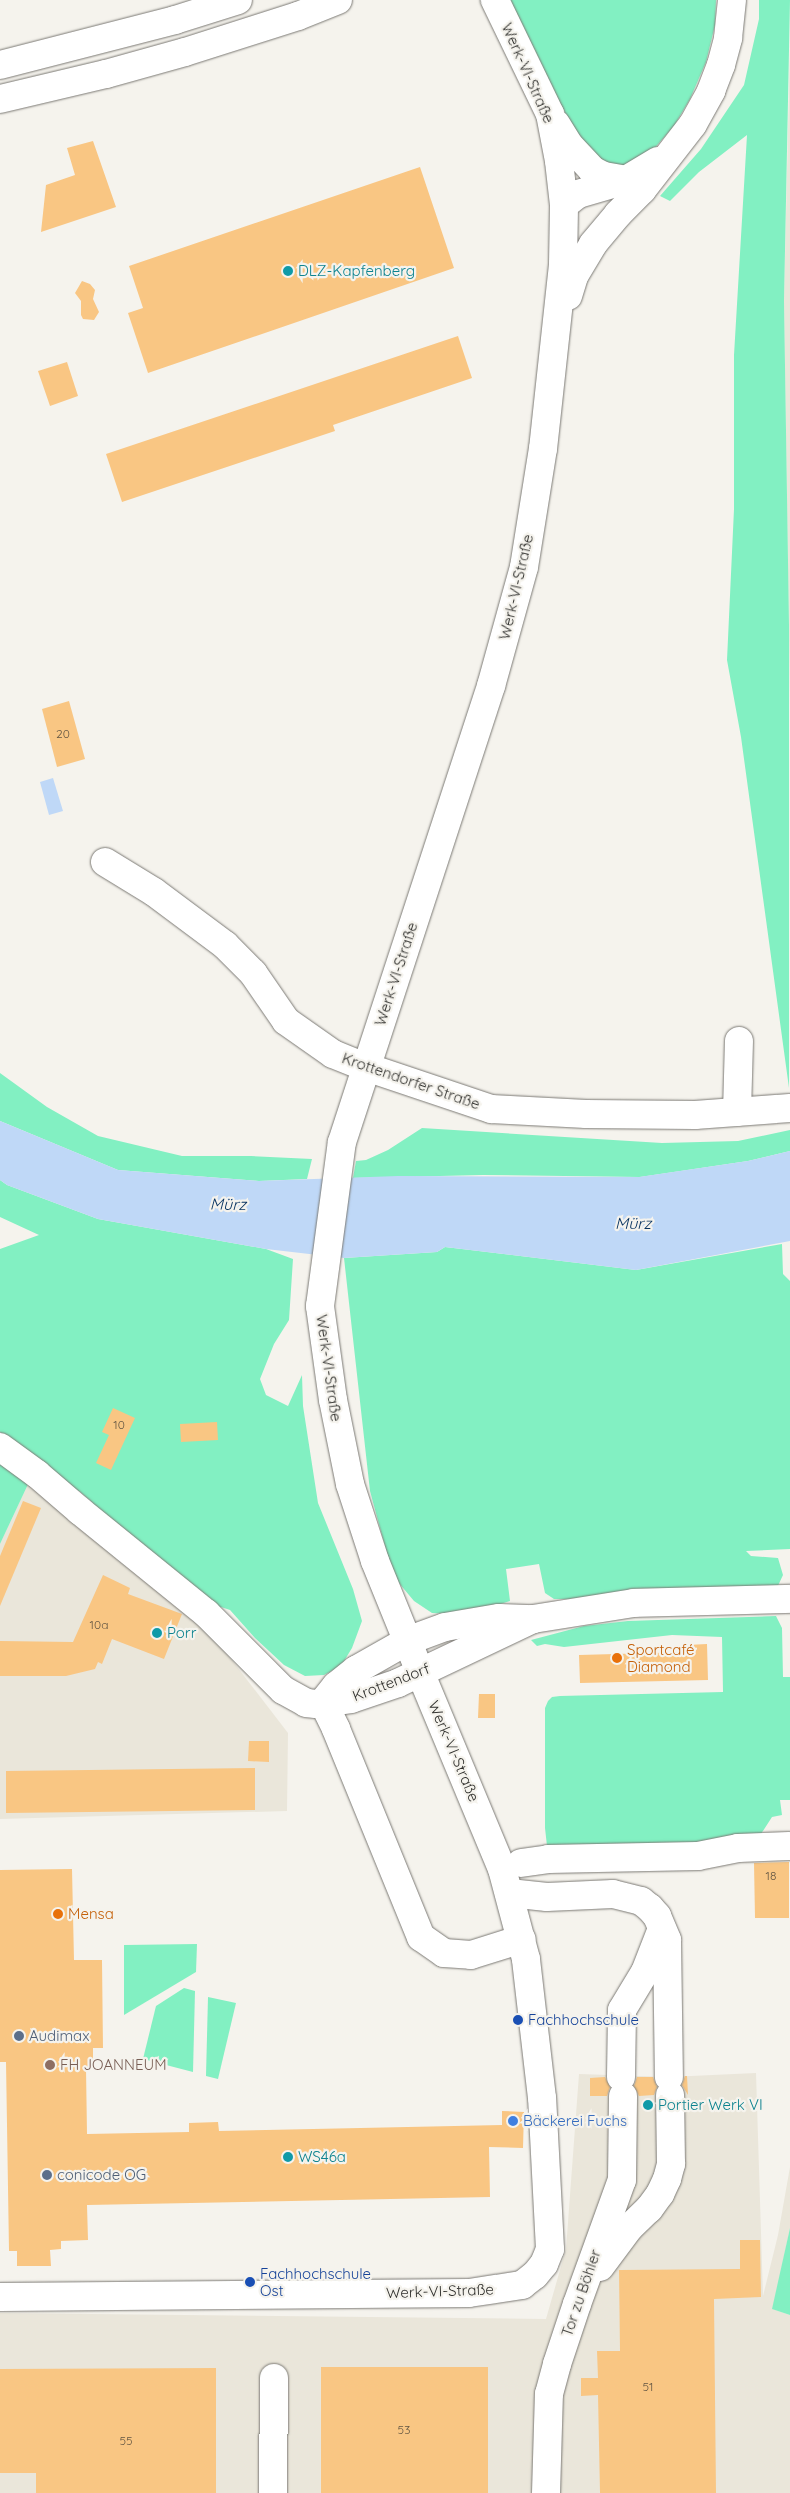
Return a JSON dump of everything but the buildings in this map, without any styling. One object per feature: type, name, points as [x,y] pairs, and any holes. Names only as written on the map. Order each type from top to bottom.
[{"type":"main road","points":[[1,65],[175,20],[238,0]]},
{"type":"main road","points":[[0,99],[106,74],[185,52],[298,16],[338,0]]},
{"type":"main road","name":"Werk-VI-Straße","points":[[0,2297],[469,2293],[522,2285],[535,2275],[550,2249],[542,2098],[522,1939],[491,1839],[375,1561],[350,1484],[333,1400],[320,1306],[342,1142],[491,686],[524,567],[543,449],[563,264],[564,205],[559,161],[550,114],[495,0]]},
{"type":"main road","points":[[554,345],[574,276],[592,244],[642,190],[693,124],[711,91],[728,38],[732,0]]},
{"type":"main road","points":[[550,114],[570,146],[592,170],[604,176],[626,180]]},
{"type":"main road","points":[[618,214],[599,219],[579,217],[564,205],[578,194],[626,180],[668,155]]},
{"type":"main road","name":"Krottendorfer Straße","points":[[105,862],[154,892],[225,945],[253,973],[286,1021],[332,1054],[366,1067],[491,1108],[586,1114],[695,1115],[790,1108]]},
{"type":"main road","points":[[737,1112],[739,1041]]},
{"type":"main road","name":"Krottendorf","points":[[0,1447],[37,1474],[80,1512],[206,1613],[283,1690],[306,1703],[352,1699],[398,1683],[533,1619],[569,1611],[634,1603],[790,1599]]},
{"type":"main road","name":"Krottendorf","points":[[320,1703],[336,1686],[356,1670],[407,1641],[445,1627],[499,1618],[533,1619]]},
{"type":"main road","points":[[320,1703],[336,1729],[421,1937],[444,1953],[471,1955],[522,1939]]},
{"type":"main road","points":[[521,1863],[548,1859],[698,1856],[738,1848],[789,1846]]},
{"type":"main road","points":[[509,1893],[547,1897],[613,1894],[628,1897],[641,1901],[650,1908],[663,1927],[667,1940],[671,2164],[660,2194],[612,2250],[577,2304]]},
{"type":"main road","name":"Tor zu Böhler","points":[[546,2493],[549,2394],[556,2364],[622,2180],[622,2010],[645,1972],[663,1927]]},
{"type":"main road","points":[[273,2493],[274,2378]]},
{"type":"shaded area","points":[[790,44],[790,706],[784,301]]},
{"type":"shaded area","points":[[30,1480],[201,1620],[288,1733],[287,1811],[0,1819],[0,1544]]},
{"type":"shaded area","points":[[756,2073],[763,2296],[778,2235],[790,2167],[790,2228],[773,2309],[790,2315],[790,2493],[0,2493],[0,2313],[546,2319],[566,2249],[579,2074],[669,2077]]},
{"type":"green space","points":[[507,0],[716,0],[715,25],[706,62],[690,99],[674,126],[652,151],[625,166],[606,166],[581,144]]},
{"type":"green space","points":[[759,0],[790,0],[784,301],[789,625],[789,1088],[741,737],[727,660],[734,509],[734,355],[747,135],[699,172],[670,201],[660,196],[701,149],[744,85],[759,19]]},
{"type":"green space","points":[[0,1073],[47,1107],[98,1136],[182,1156],[251,1156],[312,1159],[307,1179],[259,1181],[118,1170],[0,1121]]},
{"type":"green space","points":[[422,1128],[662,1143],[738,1141],[790,1130],[790,1151],[748,1161],[640,1177],[483,1175],[353,1178],[356,1161],[366,1160],[388,1150]]},
{"type":"green space","points":[[0,1180],[7,1185],[98,1219],[266,1249],[293,1259],[289,1320],[274,1344],[260,1379],[266,1395],[288,1406],[302,1375],[303,1406],[318,1503],[353,1589],[362,1621],[352,1648],[341,1666],[324,1675],[305,1676],[284,1665],[255,1638],[230,1610],[221,1607],[214,1613],[95,1517],[93,1503],[79,1491],[70,1492],[30,1452],[0,1432],[0,1249],[39,1235],[0,1217]]},
{"type":"green space","points":[[782,1244],[783,1274],[790,1281],[790,1549],[746,1551],[751,1556],[778,1558],[783,1575],[776,1590],[625,1591],[570,1599],[554,1599],[545,1593],[539,1564],[506,1569],[510,1601],[484,1609],[454,1614],[432,1613],[414,1601],[393,1576],[370,1491],[344,1258],[437,1252],[445,1247],[636,1270]]},
{"type":"green space","points":[[0,1460],[30,1480],[0,1544]]},
{"type":"green space","points":[[776,1616],[782,1628],[783,1677],[790,1677],[790,1800],[780,1800],[782,1815],[772,1817],[759,1837],[713,1845],[547,1846],[545,1828],[545,1708],[548,1701],[552,1697],[560,1696],[723,1692],[722,1637],[672,1635],[564,1647],[545,1644],[537,1646],[531,1640],[584,1626],[628,1621]]},
{"type":"green space","points":[[197,1944],[196,1972],[124,2015],[124,1945]]},
{"type":"green space","points":[[184,1988],[195,1991],[193,2072],[143,2059],[156,2006]]},
{"type":"green space","points":[[208,1997],[236,2003],[218,2079],[206,2076]]},
{"type":"green space","points":[[790,2228],[790,2315],[772,2309]]},
{"type":"water","points":[[53,778],[63,811],[49,815],[40,782]]},
{"type":"water","name":"Mürz","points":[[0,1121],[118,1170],[258,1181],[398,1176],[639,1177],[748,1161],[790,1151],[790,1241],[636,1270],[445,1247],[437,1252],[344,1258],[266,1249],[98,1219],[7,1185],[0,1180]]},
{"type":"place","name":"DLZ-Kapfenberg","points":[[288,271]]},
{"type":"place","name":"Porr","points":[[157,1633]]},
{"type":"place","name":"Sportcafé Diamond","points":[[617,1658]]},
{"type":"place","name":"Mensa","points":[[58,1914]]},
{"type":"place","name":"Fachhochschule","points":[[518,2020]]},
{"type":"place","name":"Audimax","points":[[19,2036]]},
{"type":"place","name":"FH JOANNEUM","points":[[50,2065]]},
{"type":"place","name":"Portier Werk VI","points":[[648,2105]]},
{"type":"place","name":"Bäckerei Fuchs","points":[[513,2121]]},
{"type":"place","name":"WS46a","points":[[288,2157]]},
{"type":"place","name":"conicode OG","points":[[47,2175]]},
{"type":"place","name":"Fachhochschule Ost","points":[[250,2282]]}]
